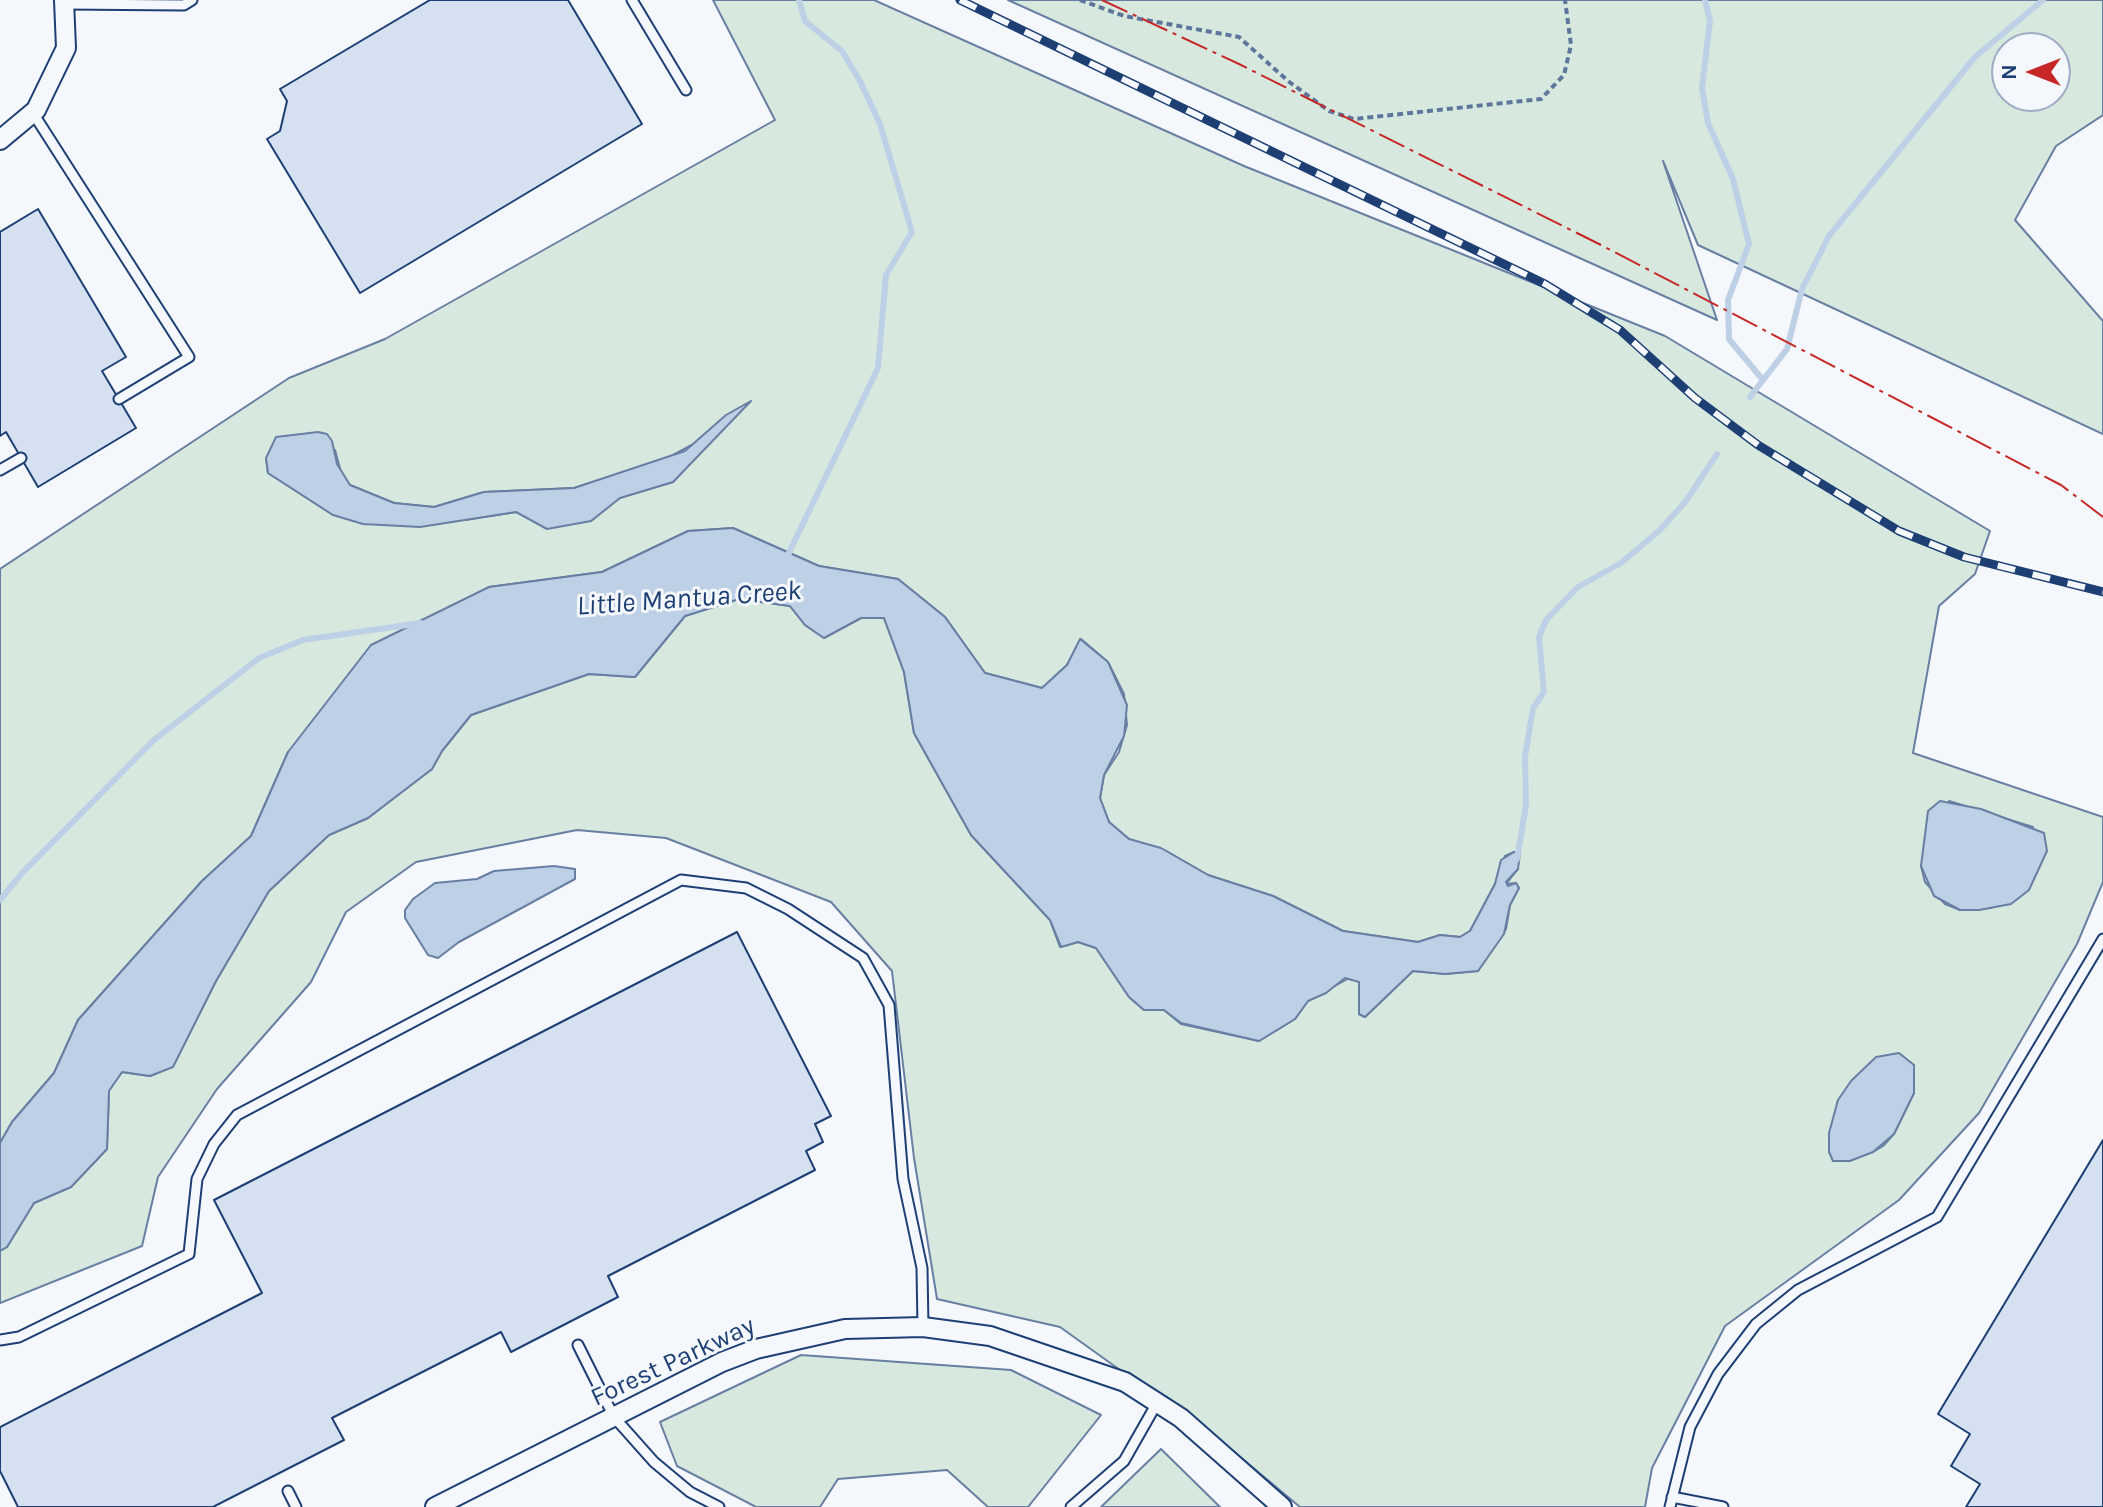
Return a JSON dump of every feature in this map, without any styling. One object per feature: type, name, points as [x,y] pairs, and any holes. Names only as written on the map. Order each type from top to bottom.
[{"type":"street","points":[[0,140],[33,113],[66,48],[64,2]]},
{"type":"street","name":"Forest Parkway","points":[[435,1507],[756,1349],[845,1329],[923,1327],[990,1336],[1125,1382],[1181,1418],[1282,1507]]},
{"type":"lane","points":[[64,2],[184,5],[192,0]]},
{"type":"lane","points":[[632,0],[686,90]]},
{"type":"lane","points":[[33,113],[189,357],[119,399]]},
{"type":"lane","points":[[0,470],[21,458]]},
{"type":"lane","points":[[0,1340],[19,1337],[189,1254],[197,1179],[214,1144],[237,1115],[681,880],[746,888],[788,909],[863,958],[889,1005],[898,1073],[903,1179],[922,1268],[923,1327]]},
{"type":"lane","points":[[1723,1507],[1671,1502],[1690,1427],[1718,1374],[1756,1324],[1798,1290],[1937,1217],[2103,939]]},
{"type":"lane","points":[[578,1345],[614,1417],[678,1482],[719,1507]]},
{"type":"lane","points":[[1071,1507],[1124,1461],[1157,1403]]},
{"type":"lane","points":[[288,1491],[296,1507]]},
{"type":"path","points":[[1080,0],[1124,16],[1239,37],[1288,81],[1329,111],[1354,119],[1541,99],[1564,75],[1571,45],[1565,0]]},
{"type":"shaded area","points":[[713,0],[874,0],[1244,166],[1665,336],[1990,531],[1975,574],[1939,606],[1913,753],[2103,817],[2103,882],[2077,944],[1979,1113],[1899,1200],[1725,1326],[1652,1468],[1645,1507],[1300,1507],[1233,1451],[1060,1327],[937,1299],[914,1158],[892,971],[831,902],[666,838],[577,830],[416,862],[346,912],[311,982],[217,1089],[158,1177],[142,1246],[0,1303],[0,1251],[7,1247],[34,1203],[71,1187],[107,1149],[109,1090],[122,1072],[150,1076],[173,1066],[216,981],[269,891],[329,835],[368,818],[432,769],[442,751],[471,715],[589,674],[635,677],[685,616],[739,599],[790,606],[805,625],[824,638],[861,618],[884,618],[904,672],[914,733],[971,835],[1050,920],[1060,947],[1078,942],[1096,948],[1129,997],[1144,1010],[1164,1010],[1181,1024],[1259,1041],[1295,1019],[1308,1001],[1351,977],[1359,982],[1359,1014],[1365,1017],[1413,971],[1445,974],[1478,971],[1506,929],[1510,905],[1519,888],[1516,883],[1506,884],[1518,869],[1514,852],[1505,856],[1495,884],[1470,931],[1460,937],[1440,935],[1418,942],[1343,931],[1273,896],[1208,875],[1168,852],[1129,839],[1109,822],[1100,798],[1104,775],[1119,752],[1127,725],[1124,694],[1108,662],[1081,639],[1067,665],[1042,688],[985,673],[945,617],[898,579],[819,566],[733,528],[688,531],[602,572],[489,587],[288,752],[251,836],[202,881],[78,1020],[54,1073],[12,1122],[0,1143],[0,569],[289,378],[385,339],[775,120]],"holes":[[[699,441],[698,455],[673,482],[619,498],[591,521],[516,512],[465,520],[333,515],[268,473],[266,458],[335,450],[342,476],[350,485],[394,503],[434,507],[484,492],[574,488],[664,460]],[[1949,801],[2033,827],[1991,908],[1960,910],[1945,904],[1925,882],[1921,866]],[[1914,1065],[1914,1093],[1894,1134],[1873,1152],[1829,1151],[1838,1100]]]},
{"type":"shaded area","points":[[1008,0],[2103,0],[2103,115],[2056,146],[2015,220],[2103,321],[2103,434],[1698,245],[1663,161],[1717,320]]},
{"type":"shaded area","points":[[801,1355],[1011,1370],[1101,1415],[1028,1507],[988,1507],[947,1470],[838,1479],[820,1507],[756,1507],[677,1466],[660,1422]]},
{"type":"shaded area","points":[[1161,1449],[1220,1507],[1101,1507]]},
{"type":"water","points":[[751,401],[673,482],[620,498],[591,521],[547,529],[516,512],[420,527],[363,524],[333,515],[268,473],[266,458],[276,437],[318,432],[327,434],[332,441],[337,464],[350,485],[394,503],[434,507],[484,492],[574,488],[685,451],[726,415]]},
{"type":"water","points":[[733,528],[819,566],[898,579],[945,617],[985,673],[1042,688],[1067,665],[1080,639],[1108,662],[1127,705],[1124,736],[1104,775],[1100,798],[1109,822],[1129,839],[1161,848],[1208,875],[1273,896],[1343,931],[1418,942],[1440,935],[1460,937],[1470,931],[1495,884],[1501,860],[1514,852],[1520,853],[1518,869],[1506,882],[1508,886],[1516,883],[1519,888],[1510,905],[1504,934],[1478,971],[1445,974],[1413,971],[1365,1017],[1359,1014],[1359,982],[1345,978],[1326,993],[1308,1001],[1295,1019],[1259,1041],[1181,1023],[1164,1010],[1144,1010],[1129,997],[1096,948],[1078,942],[1061,947],[1050,920],[971,835],[914,733],[904,672],[884,618],[861,618],[824,638],[805,625],[790,606],[739,599],[685,616],[635,677],[589,674],[471,715],[442,751],[432,769],[368,818],[329,835],[269,891],[216,981],[173,1067],[150,1076],[122,1072],[109,1091],[107,1149],[71,1187],[34,1203],[7,1247],[0,1251],[0,1143],[12,1122],[54,1073],[78,1020],[202,881],[251,836],[288,752],[371,645],[489,587],[602,572],[688,531]]},
{"type":"water","points":[[1940,801],[1981,809],[2044,833],[2047,851],[2029,890],[2011,904],[1979,910],[1960,910],[1934,896],[1921,866],[1928,811]]},
{"type":"water","points":[[554,866],[575,869],[575,879],[459,942],[438,958],[428,955],[405,918],[405,910],[413,899],[435,883],[477,879],[494,871]]},
{"type":"water","points":[[1899,1053],[1914,1065],[1914,1093],[1894,1134],[1873,1152],[1850,1161],[1833,1161],[1829,1152],[1829,1133],[1838,1100],[1851,1081],[1876,1057]]},
{"type":"building","points":[[430,0],[568,0],[642,124],[360,293],[267,139],[280,131],[287,101],[280,89]]},
{"type":"building","points":[[38,209],[126,357],[102,371],[136,428],[38,487],[6,432],[0,436],[0,232]]},
{"type":"building","points":[[737,932],[831,1116],[815,1124],[823,1142],[806,1151],[815,1170],[608,1276],[618,1297],[511,1352],[501,1332],[332,1418],[344,1440],[213,1507],[18,1507],[0,1471],[0,1427],[262,1293],[214,1200]]},
{"type":"building","points":[[2103,1140],[2103,1507],[1966,1507],[1980,1484],[1951,1466],[1970,1434],[1938,1414]]},
{"type":"waterway","points":[[786,559],[878,368],[886,275],[912,232],[880,124],[860,81],[842,51],[805,21],[799,0]]},
{"type":"waterway","name":"Little Mantua Creek","points":[[1705,0],[1710,21],[1702,88],[1708,123],[1733,179],[1749,244],[1728,300],[1729,339],[1763,380]]},
{"type":"waterway","points":[[1750,397],[1787,349],[1802,289],[1829,236],[1975,57],[2043,0]]},
{"type":"waterway","name":"Little Mantua Creek","points":[[1517,859],[1526,805],[1525,757],[1533,708],[1544,692],[1539,637],[1546,620],[1578,587],[1621,563],[1660,530],[1686,501],[1717,454]]},
{"type":"waterway","name":"Little Mantua Creek","points":[[0,900],[23,872],[154,740],[259,658],[303,640],[421,623]]},
{"type":"railway","points":[[960,0],[1545,284],[1620,330],[1695,398],[1758,445],[1899,531],[1964,557],[2103,592]]},
{"type":"power","points":[[1102,0],[1239,64],[1601,245],[2061,485],[2103,517]]}]
